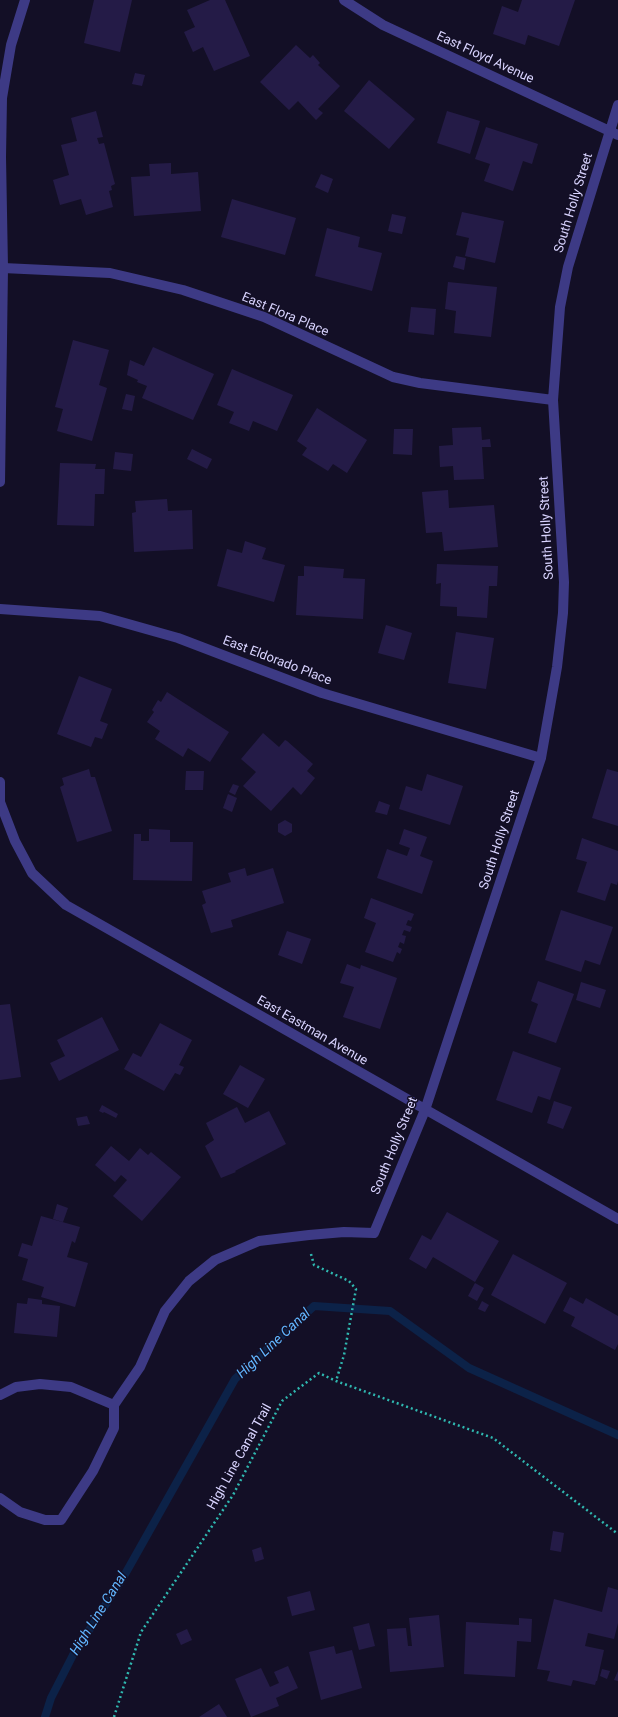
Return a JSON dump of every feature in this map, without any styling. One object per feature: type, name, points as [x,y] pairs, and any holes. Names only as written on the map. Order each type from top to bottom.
[{"type":"street","points":[[0,482],[3,268],[1,157],[2,98],[11,45],[25,0]]},
{"type":"street","name":"East Floyd Avenue","points":[[344,0],[383,25],[614,133]]},
{"type":"street","name":"South Holly Street","points":[[114,1405],[140,1367],[165,1312],[189,1281],[215,1260],[259,1241],[344,1232],[374,1233],[425,1110],[541,758],[557,667],[564,582],[553,400],[560,307],[568,267],[614,133],[618,105]]},
{"type":"street","name":"East Flora Place","points":[[3,268],[110,273],[183,290],[264,317],[393,377],[420,383],[553,400]]},
{"type":"street","name":"East Eldorado Place","points":[[0,609],[100,616],[178,638],[322,693],[541,758]]},
{"type":"street","name":"East Eastman Avenue","points":[[0,782],[0,802],[15,842],[32,872],[66,905],[618,1219]]},
{"type":"street","points":[[0,1395],[16,1387],[40,1384],[71,1387],[114,1405],[114,1428],[93,1471],[61,1520],[45,1520],[20,1512],[0,1498]]},
{"type":"path","points":[[309,1235],[314,1265],[349,1280],[356,1289],[344,1355],[336,1381]]},
{"type":"path","name":"High Line Canal Trail","points":[[114,1717],[141,1632],[233,1495],[282,1401],[318,1373],[336,1381],[494,1438],[618,1534]]},
{"type":"building","points":[[94,0],[132,0],[120,52],[84,43]]},
{"type":"building","points":[[210,0],[225,0],[250,56],[214,71],[203,47],[193,52],[184,32],[195,27],[187,10]]},
{"type":"building","points":[[522,0],[575,0],[559,46],[528,35],[525,45],[493,34],[502,6],[518,12]]},
{"type":"building","points":[[296,45],[310,58],[313,55],[320,63],[318,65],[340,86],[318,109],[323,113],[316,120],[298,101],[289,110],[260,82]]},
{"type":"building","points":[[135,73],[145,75],[142,86],[132,84]]},
{"type":"building","points":[[369,80],[415,119],[389,149],[344,111]]},
{"type":"building","points":[[96,111],[103,137],[97,138],[99,144],[104,143],[115,184],[111,186],[112,190],[109,191],[113,207],[86,215],[81,199],[60,205],[53,180],[69,175],[61,145],[77,141],[71,118]]},
{"type":"building","points":[[447,111],[480,121],[470,154],[437,143]]},
{"type":"building","points":[[486,127],[538,144],[532,164],[523,161],[513,191],[484,181],[490,164],[475,159]]},
{"type":"building","points":[[171,163],[171,174],[198,172],[201,211],[134,216],[131,177],[150,176],[149,164]]},
{"type":"building","points":[[321,174],[333,179],[328,193],[315,187]]},
{"type":"building","points":[[232,199],[296,218],[285,255],[221,237]]},
{"type":"building","points":[[462,212],[504,221],[495,263],[465,256],[469,238],[456,235]]},
{"type":"building","points":[[392,214],[406,217],[402,234],[388,231]]},
{"type":"building","points":[[327,228],[360,237],[358,247],[382,253],[372,291],[315,276]]},
{"type":"building","points":[[456,256],[466,258],[464,270],[453,267]]},
{"type":"building","points":[[448,282],[497,287],[491,337],[454,333],[456,311],[445,309]]},
{"type":"building","points":[[411,307],[436,309],[434,335],[408,332]]},
{"type":"building","points":[[73,340],[109,350],[99,385],[107,388],[92,441],[57,431],[63,409],[55,407]]},
{"type":"building","points":[[153,347],[214,374],[193,420],[142,398],[147,386],[137,382],[138,380],[127,375],[130,360],[144,366]]},
{"type":"building","points":[[232,369],[293,395],[277,431],[253,421],[249,431],[229,423],[234,412],[217,405]]},
{"type":"building","points":[[126,394],[135,396],[132,411],[122,409]]},
{"type":"building","points":[[317,408],[367,440],[347,473],[333,464],[328,471],[302,455],[307,448],[297,441]]},
{"type":"building","points":[[481,427],[482,440],[490,439],[491,447],[482,447],[484,479],[454,480],[453,466],[440,467],[439,446],[453,445],[452,428]]},
{"type":"building","points":[[394,429],[413,429],[412,455],[393,454]]},
{"type":"building","points":[[192,449],[212,459],[207,469],[187,459]]},
{"type":"building","points":[[115,452],[133,454],[131,471],[113,469]]},
{"type":"building","points":[[60,463],[96,464],[95,469],[105,469],[104,494],[95,494],[94,526],[57,525]]},
{"type":"building","points":[[448,490],[449,508],[494,505],[498,547],[444,551],[442,532],[426,533],[422,492]]},
{"type":"building","points":[[167,499],[168,511],[192,510],[193,549],[134,552],[132,513],[136,512],[135,501]]},
{"type":"building","points":[[245,541],[266,548],[262,559],[285,565],[274,602],[217,586],[227,549],[242,553]]},
{"type":"building","points":[[437,564],[498,566],[497,586],[489,586],[487,618],[457,616],[457,607],[440,606],[441,583],[436,584]]},
{"type":"building","points":[[304,566],[344,569],[343,578],[365,579],[363,619],[296,615],[298,576],[304,576]]},
{"type":"building","points":[[386,625],[412,633],[404,660],[378,653]]},
{"type":"building","points":[[456,632],[494,638],[486,689],[448,683]]},
{"type":"building","points":[[79,676],[112,689],[100,721],[108,724],[102,739],[95,737],[91,747],[57,734]]},
{"type":"building","points":[[167,692],[229,732],[210,762],[188,748],[183,757],[155,739],[160,731],[147,722],[154,712],[152,710],[158,700],[161,702]]},
{"type":"building","points":[[263,733],[279,747],[285,740],[287,741],[313,764],[307,771],[315,778],[301,795],[293,787],[271,811],[243,786],[256,772],[241,759]]},
{"type":"building","points":[[89,769],[91,777],[95,777],[112,831],[77,842],[60,787],[64,785],[62,778]]},
{"type":"building","points":[[607,769],[618,772],[618,826],[592,818]]},
{"type":"building","points":[[186,771],[204,771],[203,790],[185,790]]},
{"type":"building","points":[[427,774],[463,786],[450,825],[399,809],[406,786],[422,791]]},
{"type":"building","points":[[233,784],[239,786],[235,795],[229,792]]},
{"type":"building","points":[[228,794],[237,798],[232,812],[223,808]]},
{"type":"building","points":[[379,801],[390,805],[387,815],[375,812]]},
{"type":"building","points":[[285,820],[292,824],[292,832],[285,836],[278,832],[278,824]]},
{"type":"building","points":[[149,829],[170,830],[170,842],[193,842],[192,881],[133,880],[134,834],[141,834],[141,841],[149,841]]},
{"type":"building","points":[[404,829],[427,837],[420,856],[433,861],[422,894],[377,878],[387,849],[407,856],[410,848],[399,844]]},
{"type":"building","points":[[582,838],[618,851],[617,885],[611,883],[605,901],[577,892],[587,862],[576,859]]},
{"type":"building","points":[[245,868],[247,876],[273,868],[284,903],[231,920],[233,927],[211,933],[202,905],[206,903],[202,891],[231,882],[228,873]]},
{"type":"building","points":[[371,898],[414,914],[411,921],[408,920],[406,925],[412,927],[410,932],[404,930],[402,935],[406,936],[404,944],[400,942],[398,947],[402,949],[400,954],[397,952],[393,962],[365,952],[376,923],[364,918]]},
{"type":"building","points":[[561,910],[613,927],[600,965],[585,960],[581,972],[545,960]]},
{"type":"building","points":[[287,931],[311,939],[302,964],[278,955]]},
{"type":"building","points":[[347,964],[360,969],[361,965],[397,978],[380,1029],[343,1017],[354,987],[340,983]]},
{"type":"building","points":[[538,981],[574,994],[556,1043],[528,1033],[538,1004],[531,1001]]},
{"type":"building","points":[[581,982],[606,990],[600,1008],[576,1000]]},
{"type":"building","points":[[10,1004],[21,1077],[0,1080],[0,1005]]},
{"type":"building","points":[[102,1017],[119,1050],[59,1081],[50,1063],[65,1056],[57,1040]]},
{"type":"building","points":[[160,1023],[192,1040],[179,1065],[184,1067],[180,1075],[175,1073],[164,1091],[124,1069],[133,1053],[141,1057]]},
{"type":"building","points":[[513,1051],[561,1068],[550,1100],[538,1096],[532,1113],[496,1100]]},
{"type":"building","points":[[240,1065],[265,1079],[248,1108],[223,1094]]},
{"type":"building","points":[[554,1101],[572,1107],[563,1129],[547,1123]]},
{"type":"building","points":[[102,1105],[118,1114],[116,1118],[99,1111]]},
{"type":"building","points":[[237,1107],[245,1123],[269,1111],[286,1144],[235,1171],[236,1172],[221,1178],[205,1146],[214,1140],[206,1123]]},
{"type":"building","points":[[87,1116],[90,1124],[78,1126],[76,1118]]},
{"type":"building","points":[[111,1146],[129,1161],[140,1148],[148,1155],[151,1152],[181,1177],[142,1221],[113,1196],[127,1180],[121,1175],[115,1182],[95,1165]]},
{"type":"building","points":[[57,1204],[68,1208],[63,1222],[53,1219]]},
{"type":"building","points":[[447,1212],[499,1241],[475,1282],[433,1257],[426,1269],[409,1259],[422,1235],[431,1240]]},
{"type":"building","points":[[41,1216],[80,1227],[75,1243],[72,1241],[67,1257],[88,1263],[75,1307],[41,1297],[44,1287],[22,1280],[28,1259],[18,1256],[22,1243],[32,1246]]},
{"type":"building","points":[[513,1254],[567,1283],[545,1324],[491,1295]]},
{"type":"building","points":[[475,1283],[484,1288],[477,1301],[468,1296]]},
{"type":"building","points":[[570,1297],[583,1304],[586,1298],[618,1316],[618,1344],[615,1350],[571,1326],[575,1317],[563,1311]]},
{"type":"building","points":[[28,1298],[42,1300],[42,1304],[60,1306],[57,1337],[14,1333],[17,1303],[27,1304]]},
{"type":"building","points":[[482,1301],[489,1305],[485,1312],[478,1309]]},
{"type":"building","points":[[553,1531],[564,1533],[561,1552],[550,1550]]},
{"type":"building","points":[[261,1547],[264,1559],[255,1562],[252,1550]]},
{"type":"building","points":[[608,1587],[618,1590],[618,1623],[614,1639],[588,1633],[585,1646],[604,1650],[595,1685],[573,1680],[571,1686],[547,1681],[550,1671],[537,1669],[554,1599],[602,1612]]},
{"type":"building","points":[[310,1591],[315,1610],[292,1616],[287,1597]]},
{"type":"building","points":[[439,1615],[444,1667],[390,1672],[387,1629],[406,1628],[408,1646],[412,1646],[409,1618]]},
{"type":"building","points":[[519,1618],[532,1619],[531,1642],[517,1641],[515,1677],[464,1674],[466,1622],[519,1625]]},
{"type":"building","points":[[369,1623],[375,1646],[359,1650],[353,1627]]},
{"type":"building","points":[[187,1629],[192,1640],[181,1645],[176,1634]]},
{"type":"building","points":[[334,1646],[336,1654],[352,1650],[362,1688],[321,1700],[309,1652]]},
{"type":"building","points":[[288,1666],[298,1688],[276,1698],[279,1706],[251,1717],[235,1679],[261,1668],[270,1687],[279,1683],[274,1672]]},
{"type":"building","points":[[602,1669],[610,1671],[607,1679],[600,1676]]},
{"type":"building","points":[[618,1671],[618,1681],[614,1680]]},
{"type":"building","points":[[219,1704],[227,1717],[199,1717]]},
{"type":"waterway","name":"High Line Canal","points":[[45,1717],[51,1698],[73,1655],[124,1576],[235,1379],[314,1306],[390,1311],[469,1368],[618,1435]]}]
